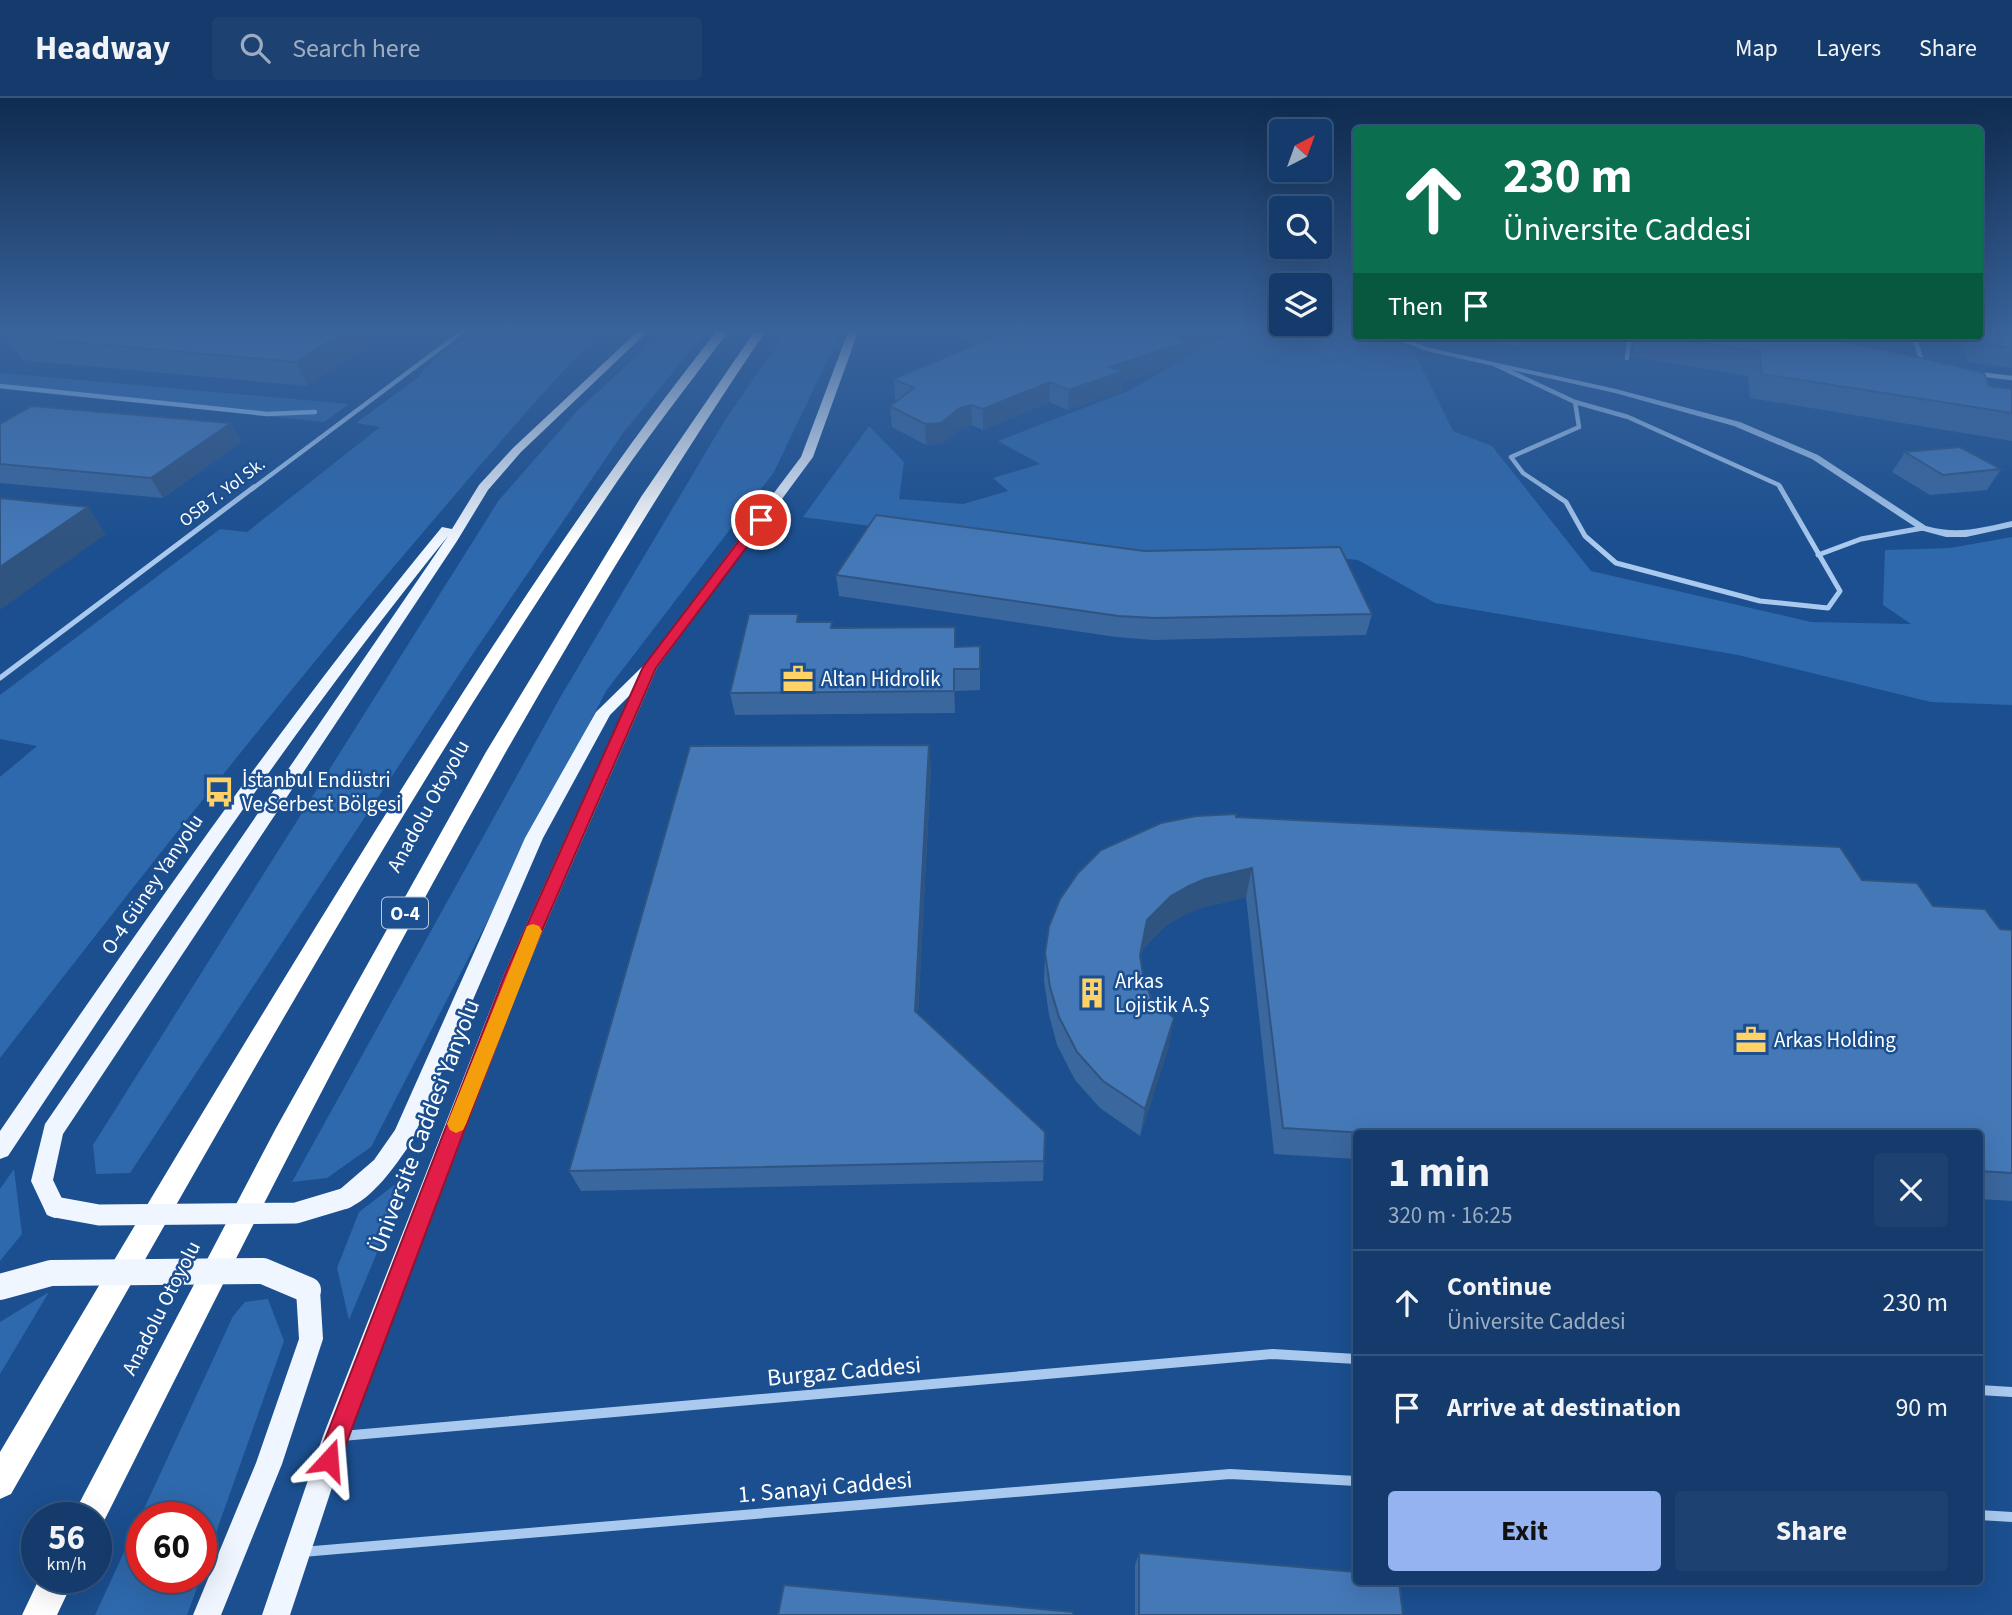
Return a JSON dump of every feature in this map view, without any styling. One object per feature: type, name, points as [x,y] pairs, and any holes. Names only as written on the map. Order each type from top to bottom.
[{"type":"highway","name":"Anadolu Otoyolu","points":[[0,1483],[283,999],[505,639],[572,535],[670,403]]},
{"type":"highway","name":"Anadolu Otoyolu","points":[[96,1502],[302,1105],[448,833],[624,532],[711,403]]},
{"type":"highway","points":[[39,1615],[50,1593]]},
{"type":"main road","points":[[567,403],[517,450],[483,488],[451,541],[53,1131],[42,1181],[54,1208],[99,1215],[296,1213],[346,1198],[382,1167],[403,1136],[534,838],[604,712],[650,667],[807,457],[829,403]]},
{"type":"main road","name":"O-4 Güney Yanyolu","points":[[0,1149],[225,817],[374,615],[483,488]]},
{"type":"main road","name":"Üniversite Caddesi Yanyolu","points":[[276,1615],[336,1436],[515,972],[650,667]]},
{"type":"main road","points":[[0,1287],[51,1273],[263,1271],[308,1290],[311,1339],[270,1464],[207,1615]]},
{"type":"street","name":"OSB 7. Yol Sk.","points":[[0,678],[367,403]]},
{"type":"street","points":[[1575,403],[1579,427],[1511,457],[1523,473],[1566,502],[1586,536],[1616,563],[1760,601],[1828,608],[1840,592],[1779,485],[1628,417],[1578,403]]},
{"type":"street","points":[[1662,403],[1737,424],[1815,457],[1923,528],[1946,534],[1966,534],[2012,524]]},
{"type":"street","points":[[1818,555],[1861,540],[1923,528]]},
{"type":"street","name":"Burgaz Caddesi","points":[[336,1436],[1272,1354],[1353,1359]]},
{"type":"street","points":[[1983,1390],[2012,1392]]},
{"type":"street","name":"1. Sanayi Caddesi","points":[[298,1553],[1230,1474],[1353,1481]]},
{"type":"street","points":[[1983,1515],[2012,1517]]},
{"type":"shaded area","points":[[135,403],[349,404],[324,422]]},
{"type":"shaded area","points":[[384,403],[535,403],[316,660],[0,1058],[0,777],[37,746],[0,739],[0,695],[220,529],[247,532],[380,427],[356,423]]},
{"type":"shaded area","points":[[586,403],[648,403],[623,433],[464,667],[130,1173],[96,1174],[93,1145],[499,500]]},
{"type":"shaded area","points":[[737,403],[807,403],[774,472],[606,691],[371,1147],[327,1178],[292,1182],[561,696]]},
{"type":"shaded area","points":[[1097,403],[1439,403],[1453,431],[1492,446],[1591,571],[1811,622],[1911,624],[1883,605],[1885,550],[1950,548],[2012,537],[2012,705],[1931,702],[1738,655],[1435,603],[1358,560],[1249,550],[1207,558],[1019,546],[803,517],[869,426],[904,462],[899,499],[963,504],[1008,491],[993,478],[1040,464],[998,441]]},
{"type":"shaded area","points":[[14,1169],[22,1234],[0,1261],[0,1189]]},
{"type":"shaded area","points":[[410,1173],[349,1320],[337,1268],[359,1212]]},
{"type":"shaded area","points":[[49,1292],[0,1374],[0,1322]]},
{"type":"shaded area","points":[[268,1299],[284,1341],[217,1530],[217,1502],[147,1502],[233,1316],[245,1302]]},
{"type":"shaded area","points":[[126,1548],[126,1593],[195,1593],[187,1615],[95,1615],[105,1593],[112,1593],[112,1578]]},
{"type":"building","points":[[894,403],[998,403],[983,409],[971,405],[960,408],[941,423],[925,424],[890,406]]},
{"type":"building","points":[[1947,403],[2012,403],[2012,413]]},
{"type":"building","points":[[32,406],[231,423],[151,478],[0,464],[0,424]]},
{"type":"building","points":[[1960,447],[2001,469],[1943,475],[1905,452]]},
{"type":"building","points":[[0,498],[88,507],[0,567]]},
{"type":"building","points":[[876,515],[1144,551],[1340,547],[1372,614],[1155,618],[1118,616],[836,575]]},
{"type":"building","points":[[749,614],[798,614],[797,622],[832,622],[831,628],[955,627],[955,647],[980,646],[980,669],[954,669],[954,691],[730,693]]},
{"type":"building","points":[[929,745],[915,1011],[1045,1132],[1044,1161],[569,1171],[690,746]]},
{"type":"building","points":[[1236,814],[1236,817],[1840,847],[1862,880],[1917,883],[1933,906],[1985,909],[2000,929],[2012,930],[2012,1173],[1983,1171],[1983,1130],[1353,1130],[1353,1132],[1283,1128],[1252,868],[1205,879],[1189,886],[1171,896],[1147,920],[1140,955],[1143,975],[1151,998],[1174,1018],[1145,1109],[1103,1081],[1077,1052],[1059,1017],[1050,987],[1045,953],[1049,926],[1060,899],[1078,873],[1101,850],[1161,823],[1196,816]]},
{"type":"building","points":[[1139,1553],[1353,1572],[1353,1585],[1399,1585],[1403,1615],[1139,1615]]},
{"type":"building","points":[[784,1585],[1073,1612],[1073,1615],[778,1615]]},
{"type":"waterway","points":[[160,403],[267,414],[315,412]]},
{"type":"slow traffic","points":[[456,1124],[533,931]]},
{"type":"place","name":"Altan Hidrolik","points":[[798,679]]},
{"type":"place","name":"İstanbul Endüstri Ve Serbest Bölgesi","points":[[219,792]]},
{"type":"place","name":"Arkas Lojistik A.Ş","points":[[1092,993]]},
{"type":"place","name":"Arkas Holding","points":[[1751,1040]]},
{"type":"route","points":[[329,1460],[515,972],[650,667],[761,520]]}]
